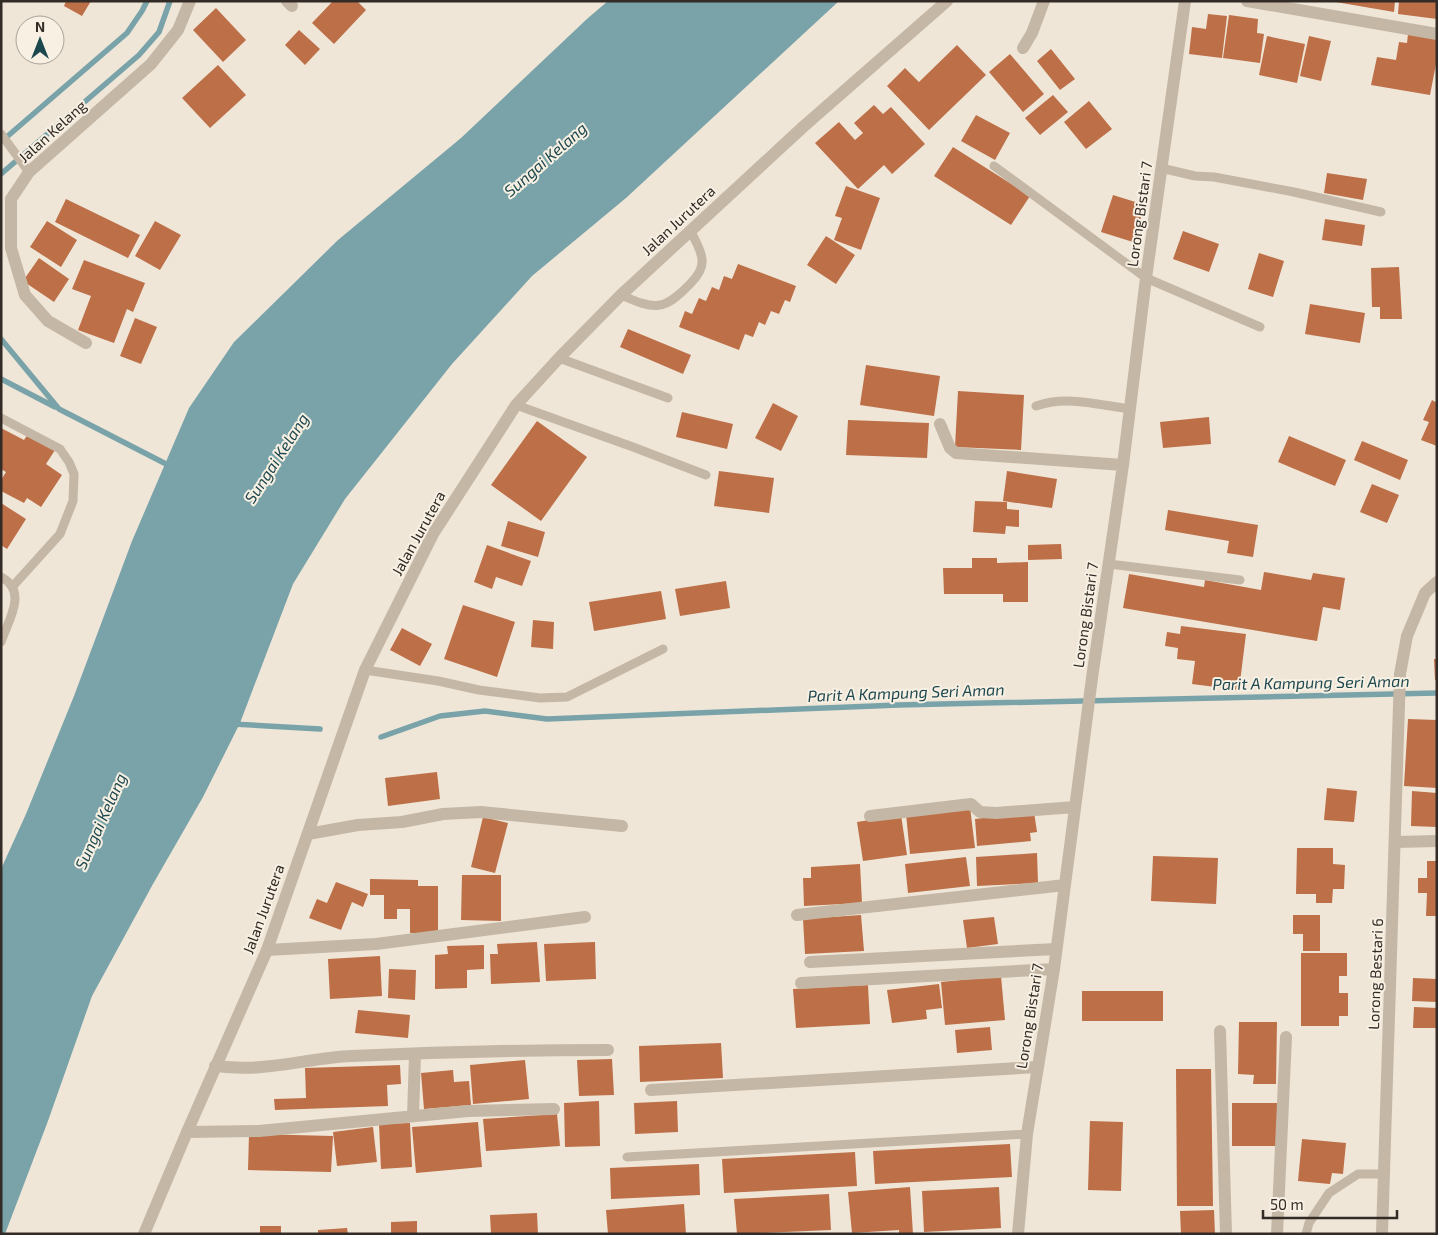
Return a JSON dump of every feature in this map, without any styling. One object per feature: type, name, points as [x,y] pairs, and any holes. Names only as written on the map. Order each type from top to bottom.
[{"type":"street","name":"Jalan Kelang","points":[[86,343],[48,321],[25,295],[12,248],[12,199],[29,172],[151,64],[178,30],[190,1]]},
{"type":"street","name":"Jalan Jurutera","points":[[144,1234],[215,1066],[267,950],[365,670],[433,534],[516,405],[558,358],[621,296],[803,127],[947,1]]},
{"type":"street","points":[[1023,48],[1032,33],[1044,1]]},
{"type":"street","name":"Lorong Bistari 7","points":[[1018,1234],[1026,1134],[1054,969],[1092,678],[1124,465],[1146,278],[1185,1]]},
{"type":"street","points":[[1247,1],[1437,34]]},
{"type":"street","points":[[940,424],[950,448],[956,452],[1124,465]]},
{"type":"street","name":"Lorong Bestari 6","points":[[1382,1234],[1400,674],[1407,636],[1425,593],[1437,582]]},
{"type":"street","points":[[870,816],[971,804],[980,812],[996,813],[1075,807]]},
{"type":"street","points":[[308,834],[358,826],[402,822],[443,814],[481,812],[622,826]]},
{"type":"street","points":[[1396,842],[1437,841]]},
{"type":"street","points":[[797,915],[1065,885]]},
{"type":"street","points":[[267,950],[376,944],[585,918]]},
{"type":"street","points":[[810,962],[1056,949]]},
{"type":"street","points":[[801,983],[1054,969]]},
{"type":"street","points":[[1220,1031],[1226,1234]]},
{"type":"street","points":[[1277,1234],[1286,1037]]},
{"type":"street","points":[[215,1066],[261,1067],[350,1056],[415,1055],[502,1050],[608,1050]]},
{"type":"street","points":[[412,1116],[415,1055]]},
{"type":"street","points":[[651,1090],[1037,1067]]},
{"type":"street","points":[[187,1132],[259,1131],[412,1116],[554,1109]]},
{"type":"lane","points":[[1,134],[29,172]]},
{"type":"lane","points":[[994,166],[1146,278],[1260,327]]},
{"type":"lane","points":[[1161,168],[1195,176],[1294,192],[1381,212]]},
{"type":"lane","points":[[621,296],[644,305],[660,305],[676,298],[700,271],[702,259],[691,231]]},
{"type":"lane","points":[[558,358],[668,398]]},
{"type":"lane","points":[[1036,406],[1048,402],[1066,400],[1130,409]]},
{"type":"lane","points":[[516,405],[706,475]]},
{"type":"lane","points":[[1,418],[60,449],[69,462],[74,474],[73,501],[60,534],[13,586]]},
{"type":"lane","points":[[1109,564],[1240,580]]},
{"type":"lane","points":[[1,577],[13,586],[16,597],[1,642]]},
{"type":"lane","points":[[365,670],[429,679],[480,690],[523,696],[540,698],[567,697],[663,649]]},
{"type":"lane","points":[[627,1157],[1026,1134]]},
{"type":"lane","points":[[1306,1234],[1309,1223],[1329,1193],[1358,1174],[1384,1174]]},
{"type":"water","name":"Sungai Kelang","points":[[608,1],[839,1],[626,198],[532,276],[452,364],[345,499],[293,584],[240,723],[203,797],[92,996],[48,1121],[5,1234],[1,1234],[1,869],[26,814],[74,696],[132,541],[189,408],[234,342],[338,240],[461,138]]},
{"type":"building","points":[[66,1],[91,1],[82,16],[64,6]]},
{"type":"building","points":[[333,1],[357,1],[366,10],[334,44],[312,23]]},
{"type":"building","points":[[1330,1],[1395,1],[1394,12]]},
{"type":"building","points":[[1399,1],[1437,1],[1437,19],[1398,14]]},
{"type":"building","points":[[216,8],[246,40],[223,62],[193,30]]},
{"type":"building","points":[[1208,14],[1227,16],[1222,58],[1189,54],[1192,27],[1206,29]]},
{"type":"building","points":[[1229,15],[1258,19],[1257,33],[1264,34],[1260,63],[1223,58]]},
{"type":"building","points":[[299,30],[320,49],[305,65],[285,45]]},
{"type":"building","points":[[1408,34],[1437,39],[1437,59],[1430,95],[1371,85],[1377,57],[1396,60],[1399,42],[1407,43]]},
{"type":"building","points":[[1267,36],[1305,44],[1297,83],[1259,75]]},
{"type":"building","points":[[1309,36],[1331,41],[1321,81],[1300,76]]},
{"type":"building","points":[[957,45],[986,75],[929,130],[887,86],[905,68],[919,82]]},
{"type":"building","points":[[1051,49],[1075,79],[1060,90],[1037,61]]},
{"type":"building","points":[[1010,54],[1044,94],[1023,112],[989,72]]},
{"type":"building","points":[[218,65],[246,95],[210,128],[182,98]]},
{"type":"building","points":[[1053,95],[1068,112],[1040,135],[1025,118]]},
{"type":"building","points":[[1089,101],[1112,129],[1086,149],[1064,122]]},
{"type":"building","points":[[874,105],[883,114],[891,107],[925,144],[892,174],[884,165],[858,189],[815,143],[839,122],[855,140],[863,133],[854,123]]},
{"type":"building","points":[[976,115],[1010,133],[995,160],[961,141]]},
{"type":"building","points":[[953,147],[1030,196],[1011,225],[934,176]]},
{"type":"building","points":[[1327,173],[1367,179],[1363,200],[1324,193]]},
{"type":"building","points":[[846,186],[880,198],[861,250],[834,240],[842,218],[835,216]]},
{"type":"building","points":[[1113,195],[1145,205],[1133,242],[1101,232]]},
{"type":"building","points":[[66,199],[140,235],[128,258],[55,222]]},
{"type":"building","points":[[1325,219],[1365,225],[1362,246],[1322,240]]},
{"type":"building","points":[[47,221],[77,240],[61,267],[30,247]]},
{"type":"building","points":[[155,221],[181,235],[160,270],[135,256]]},
{"type":"building","points":[[1183,231],[1219,244],[1209,272],[1173,259]]},
{"type":"building","points":[[826,236],[855,255],[836,284],[807,265]]},
{"type":"building","points":[[1259,253],[1284,261],[1273,297],[1248,289]]},
{"type":"building","points":[[39,258],[69,279],[54,302],[23,281]]},
{"type":"building","points":[[84,260],[145,283],[133,312],[127,309],[114,343],[78,330],[91,296],[72,289]]},
{"type":"building","points":[[738,264],[796,286],[790,302],[785,300],[779,314],[771,311],[765,325],[759,322],[753,337],[745,334],[739,350],[679,327],[685,311],[692,314],[699,298],[706,301],[712,287],[719,290],[724,276],[732,279]]},
{"type":"building","points":[[1399,267],[1402,319],[1380,319],[1380,307],[1372,307],[1371,268]]},
{"type":"building","points":[[1310,304],[1365,313],[1360,343],[1305,334]]},
{"type":"building","points":[[135,318],[157,327],[141,364],[120,356]]},
{"type":"building","points":[[628,329],[691,355],[683,374],[620,347]]},
{"type":"building","points":[[866,365],[940,376],[934,416],[860,405]]},
{"type":"building","points":[[958,391],[1024,395],[1021,450],[955,447]]},
{"type":"building","points":[[1432,400],[1437,403],[1437,446],[1421,440],[1429,422],[1423,420]]},
{"type":"building","points":[[773,403],[798,416],[781,451],[755,438]]},
{"type":"building","points":[[682,412],[733,424],[727,449],[676,437]]},
{"type":"building","points":[[1209,417],[1211,444],[1163,448],[1160,422]]},
{"type":"building","points":[[848,420],[929,423],[927,458],[846,455]]},
{"type":"building","points":[[537,421],[587,457],[541,521],[491,485]]},
{"type":"building","points":[[1,428],[24,440],[28,434],[55,450],[46,464],[62,475],[41,507],[27,498],[24,503],[1,491],[1,480],[6,472],[1,469]]},
{"type":"building","points":[[1289,436],[1346,460],[1335,486],[1278,462]]},
{"type":"building","points":[[1362,441],[1408,460],[1400,480],[1354,460]]},
{"type":"building","points":[[719,471],[774,478],[769,513],[714,506]]},
{"type":"building","points":[[1007,471],[1057,479],[1052,508],[1003,501]]},
{"type":"building","points":[[1372,484],[1399,495],[1387,523],[1360,512]]},
{"type":"building","points":[[975,501],[1007,502],[1007,509],[1019,510],[1019,527],[1006,526],[1005,534],[973,532]]},
{"type":"building","points":[[1,503],[26,519],[7,549],[1,545]]},
{"type":"building","points":[[1168,510],[1258,525],[1253,557],[1227,553],[1229,541],[1165,530]]},
{"type":"building","points":[[508,521],[545,532],[538,557],[501,546]]},
{"type":"building","points":[[1061,544],[1062,559],[1028,560],[1028,545]]},
{"type":"building","points":[[487,545],[531,561],[522,586],[496,577],[492,589],[474,582]]},
{"type":"building","points":[[972,558],[997,558],[997,563],[1028,562],[1028,602],[1003,602],[1003,594],[944,594],[943,568],[972,568]]},
{"type":"building","points":[[1264,572],[1311,580],[1313,573],[1345,578],[1340,610],[1323,607],[1317,641],[1123,608],[1129,574],[1204,587],[1205,580],[1261,590]]},
{"type":"building","points":[[726,581],[730,608],[680,616],[675,589]]},
{"type":"building","points":[[661,591],[666,619],[594,631],[589,602]]},
{"type":"building","points":[[463,605],[515,622],[497,677],[444,659]]},
{"type":"building","points":[[533,620],[554,622],[553,649],[531,647]]},
{"type":"building","points":[[1181,626],[1246,634],[1239,690],[1192,684],[1195,661],[1177,659],[1178,648],[1165,646],[1167,632],[1180,634]]},
{"type":"building","points":[[402,628],[432,644],[420,666],[390,650]]},
{"type":"building","points":[[1434,659],[1437,659],[1437,680],[1435,680]]},
{"type":"building","points":[[1408,719],[1437,720],[1437,788],[1404,786]]},
{"type":"building","points":[[437,772],[440,799],[388,806],[385,778]]},
{"type":"building","points":[[1327,788],[1357,791],[1354,822],[1324,820]]},
{"type":"building","points":[[1412,791],[1437,793],[1437,827],[1411,826]]},
{"type":"building","points":[[970,807],[975,848],[910,854],[906,814]]},
{"type":"building","points":[[1034,812],[1037,832],[1030,833],[1031,841],[977,846],[975,819]]},
{"type":"building","points":[[901,815],[907,855],[863,861],[857,822]]},
{"type":"building","points":[[483,817],[508,823],[495,873],[471,867]]},
{"type":"building","points":[[1297,848],[1333,848],[1333,864],[1345,865],[1344,889],[1333,889],[1332,903],[1316,903],[1316,894],[1296,894]]},
{"type":"building","points":[[1037,853],[1038,883],[977,886],[976,857]]},
{"type":"building","points":[[1153,856],[1218,858],[1216,904],[1151,901]]},
{"type":"building","points":[[966,857],[970,886],[908,893],[905,864]]},
{"type":"building","points":[[1427,861],[1437,861],[1437,916],[1426,916],[1427,893],[1418,893],[1418,878],[1427,878]]},
{"type":"building","points":[[860,864],[862,903],[804,906],[803,878],[811,878],[811,867]]},
{"type":"building","points":[[462,875],[501,875],[501,921],[461,920]]},
{"type":"building","points":[[370,879],[418,880],[418,886],[438,886],[438,934],[410,933],[410,909],[397,909],[397,919],[384,919],[384,895],[370,895]]},
{"type":"building","points":[[336,882],[368,894],[363,907],[352,902],[341,930],[309,918],[317,899],[327,903]]},
{"type":"building","points":[[861,915],[864,951],[805,954],[803,919]]},
{"type":"building","points":[[1293,915],[1320,915],[1320,951],[1303,951],[1303,934],[1293,934]]},
{"type":"building","points":[[994,917],[998,944],[967,948],[963,920]]},
{"type":"building","points":[[537,942],[540,982],[491,984],[490,954],[498,954],[497,944]]},
{"type":"building","points":[[595,942],[596,979],[546,981],[544,944]]},
{"type":"building","points":[[484,945],[484,969],[467,970],[467,988],[435,989],[435,955],[448,954],[447,946]]},
{"type":"building","points":[[1301,953],[1347,953],[1347,976],[1339,976],[1339,993],[1348,993],[1348,1016],[1339,1016],[1339,1026],[1301,1026]]},
{"type":"building","points":[[380,956],[382,996],[330,999],[328,959]]},
{"type":"building","points":[[389,969],[416,970],[415,1000],[388,998]]},
{"type":"building","points":[[1001,976],[1005,1020],[945,1025],[941,982]]},
{"type":"building","points":[[1413,978],[1437,979],[1437,1002],[1412,1001]]},
{"type":"building","points":[[939,984],[942,1008],[926,1010],[927,1019],[892,1023],[887,990]]},
{"type":"building","points":[[868,985],[870,1024],[796,1028],[793,989]]},
{"type":"building","points":[[1082,991],[1163,991],[1163,1021],[1082,1021]]},
{"type":"building","points":[[1414,1007],[1437,1008],[1437,1028],[1413,1028]]},
{"type":"building","points":[[358,1010],[410,1015],[408,1038],[355,1033]]},
{"type":"building","points":[[1239,1022],[1277,1022],[1276,1084],[1253,1084],[1254,1075],[1238,1074]]},
{"type":"building","points":[[990,1027],[992,1050],[957,1053],[955,1030]]},
{"type":"building","points":[[721,1043],[723,1078],[640,1082],[639,1046]]},
{"type":"building","points":[[612,1059],[614,1095],[579,1096],[577,1060]]},
{"type":"building","points":[[525,1060],[529,1099],[473,1104],[470,1065]]},
{"type":"building","points":[[400,1065],[401,1084],[387,1085],[388,1106],[275,1110],[274,1099],[306,1098],[305,1068]]},
{"type":"building","points":[[1176,1069],[1211,1069],[1213,1206],[1177,1206]]},
{"type":"building","points":[[453,1070],[454,1082],[469,1081],[471,1105],[424,1109],[421,1073]]},
{"type":"building","points":[[599,1101],[600,1146],[565,1147],[564,1103]]},
{"type":"building","points":[[677,1101],[678,1132],[635,1134],[634,1103]]},
{"type":"building","points":[[1232,1103],[1277,1103],[1277,1146],[1232,1146]]},
{"type":"building","points":[[557,1114],[560,1146],[486,1151],[483,1119]]},
{"type":"building","points":[[1090,1121],[1123,1122],[1121,1191],[1088,1190]]},
{"type":"building","points":[[478,1122],[482,1167],[416,1173],[412,1127]]},
{"type":"building","points":[[410,1123],[412,1167],[381,1169],[379,1124]]},
{"type":"building","points":[[373,1127],[377,1162],[337,1166],[333,1132]]},
{"type":"building","points":[[249,1134],[333,1136],[331,1172],[248,1170]]},
{"type":"building","points":[[1302,1139],[1346,1143],[1343,1174],[1332,1173],[1330,1184],[1298,1181]]},
{"type":"building","points":[[1010,1144],[1012,1177],[875,1184],[873,1151]]},
{"type":"building","points":[[855,1152],[857,1186],[724,1193],[722,1159]]},
{"type":"building","points":[[699,1164],[700,1195],[611,1199],[610,1168]]},
{"type":"building","points":[[910,1187],[913,1234],[899,1234],[899,1230],[852,1233],[848,1192]]},
{"type":"building","points":[[999,1187],[1001,1228],[924,1232],[922,1191]]},
{"type":"building","points":[[829,1194],[831,1230],[737,1234],[734,1199]]},
{"type":"building","points":[[684,1204],[686,1234],[608,1234],[606,1210]]},
{"type":"building","points":[[1214,1210],[1215,1234],[1181,1234],[1180,1211]]},
{"type":"building","points":[[537,1213],[538,1234],[491,1234],[490,1215]]},
{"type":"building","points":[[417,1221],[417,1234],[391,1234],[391,1222]]},
{"type":"building","points":[[260,1226],[281,1226],[281,1234],[260,1234]]},
{"type":"building","points":[[347,1228],[348,1234],[318,1234],[318,1230]]},
{"type":"waterway","points":[[2,141],[127,33],[147,1]]},
{"type":"waterway","points":[[1,174],[139,55],[159,32],[170,1]]},
{"type":"waterway","points":[[1,339],[59,409],[170,466]]},
{"type":"waterway","points":[[1,379],[55,407]]},
{"type":"waterway","name":"Parit A Kampung Seri Aman","points":[[381,737],[440,716],[485,711],[547,719],[899,705],[1437,693]]},
{"type":"waterway","name":"Parit A Kampung Seri Aman","points":[[233,724],[320,729]]}]
